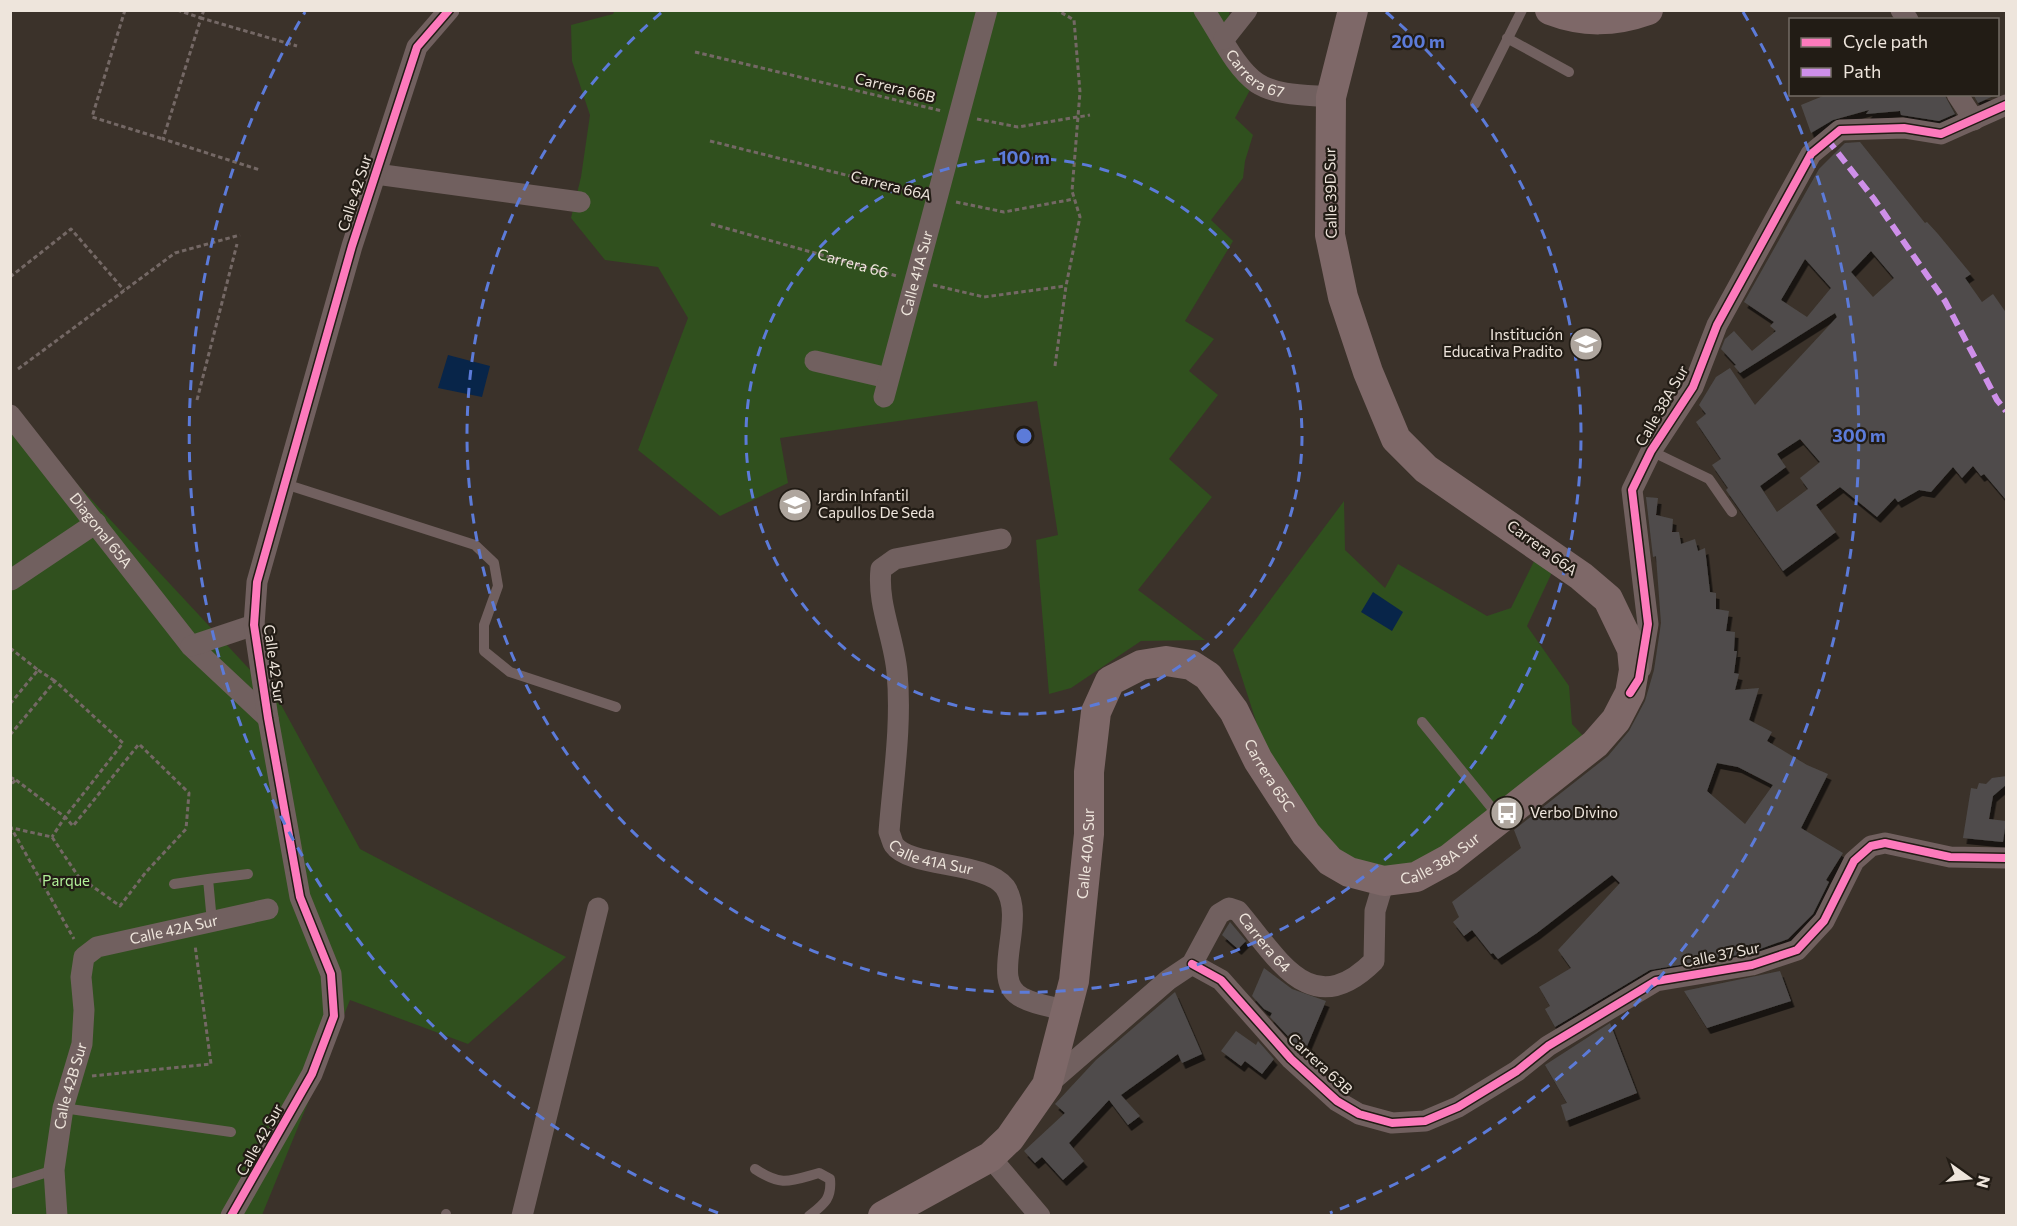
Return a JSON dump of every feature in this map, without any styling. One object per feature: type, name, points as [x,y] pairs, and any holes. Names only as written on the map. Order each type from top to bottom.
[{"type":"main road","name":"Calle 39D Sur","points":[[1353,10],[1331,97],[1330,236],[1343,297],[1368,372],[1396,439]]},
{"type":"main road","points":[[1550,10],[1593,21],[1628,17],[1648,10]]},
{"type":"main road","name":"Carrera 66A","points":[[1396,439],[1426,469],[1581,576],[1608,600],[1632,649],[1634,670],[1630,693]]},
{"type":"main road","name":"Calle 40A Sur","points":[[1047,1085],[1074,981],[1088,845],[1089,772],[1096,712],[1110,681],[1141,665],[1166,661]]},
{"type":"main road","name":"Carrera 65C","points":[[1166,661],[1191,665],[1208,676],[1234,711],[1258,760],[1295,817],[1330,861],[1349,872],[1384,881]]},
{"type":"main road","name":"Calle 38A Sur","points":[[1384,881],[1416,877],[1432,870],[1595,744],[1616,720],[1630,693]]},
{"type":"main road","points":[[883,1215],[990,1157],[1010,1138],[1047,1085]]},
{"type":"street","name":"Calle 42 Sur","points":[[231,1215],[312,1074],[334,1016],[331,974],[300,897],[268,718],[254,625],[257,582],[352,246],[417,47],[449,10]]},
{"type":"street","name":"Calle 41A Sur","points":[[815,361],[886,387],[987,10]]},
{"type":"street","name":"Carrera 67","points":[[1204,10],[1235,60],[1257,83],[1290,94],[1331,97]]},
{"type":"street","points":[[1224,39],[1247,10]]},
{"type":"street","points":[[1958,96],[1974,120],[2007,105]]},
{"type":"street","name":"Calle 38A Sur","points":[[1630,693],[1639,679],[1648,624],[1632,490],[1651,451],[1693,387],[1717,325],[1811,154],[1840,130],[1904,128],[1941,134],[1974,120]]},
{"type":"street","points":[[375,174],[580,202]]},
{"type":"street","name":"Diagonal 65A","points":[[10,415],[191,646],[268,718]]},
{"type":"street","points":[[11,580],[96,524]]},
{"type":"street","name":"Calle 41A Sur","points":[[1001,539],[894,559],[881,569],[879,588],[897,671],[898,710],[889,832],[894,846],[905,854],[983,873],[1004,885],[1014,906],[1006,968],[1009,983],[1021,998],[1068,1011]]},
{"type":"street","points":[[191,646],[254,625]]},
{"type":"street","name":"Calle 37 Sur","points":[[1517,1071],[1548,1046],[1656,981],[1752,965],[1797,950],[1824,921],[1854,861],[1871,846],[1885,843],[1950,857],[2007,858]]},
{"type":"street","name":"Calle 38A Sur","points":[[1328,988],[1349,983],[1374,961],[1375,911],[1384,881]]},
{"type":"street","points":[[522,1215],[598,908]]},
{"type":"street","name":"Carrera 64","points":[[1192,964],[1219,914],[1229,908],[1238,911],[1282,965],[1317,986],[1328,988]]},
{"type":"street","name":"Calle 42A Sur","points":[[84,957],[97,947],[268,909]]},
{"type":"street","name":"Calle 42B Sur","points":[[57,1215],[54,1170],[63,1108],[70,1078],[82,1044],[84,1010],[81,977],[84,957]]},
{"type":"street","points":[[1047,1085],[1168,980],[1192,964]]},
{"type":"street","name":"Carrera 63B","points":[[1192,964],[1221,980],[1291,1059],[1337,1101],[1359,1114],[1392,1123],[1425,1121],[1458,1107],[1517,1071]]},
{"type":"street","points":[[990,1157],[1040,1215]]},
{"type":"lane","points":[[1475,104],[1522,10]]},
{"type":"lane","points":[[1506,38],[1569,72]]},
{"type":"lane","points":[[1651,451],[1709,479],[1732,512]]},
{"type":"lane","points":[[285,484],[475,545],[494,563],[498,586],[484,625],[484,651],[510,672],[616,707]]},
{"type":"lane","points":[[1422,722],[1500,818]]},
{"type":"lane","points":[[174,884],[248,874]]},
{"type":"lane","points":[[202,923],[208,879]]},
{"type":"lane","points":[[63,1108],[231,1132]]},
{"type":"lane","points":[[755,1169],[772,1181],[785,1182],[819,1173],[830,1179],[828,1201],[809,1215]]},
{"type":"lane","points":[[10,1184],[54,1170]]},
{"type":"path","points":[[125,10],[92,117],[260,170]]},
{"type":"path","points":[[177,10],[297,46]]},
{"type":"path","points":[[163,139],[204,10]]},
{"type":"path","points":[[1055,366],[1066,286],[1080,217],[1072,191],[1080,92],[1074,20],[1056,10]]},
{"type":"path","points":[[10,277],[71,229],[124,290]]},
{"type":"path","points":[[18,369],[175,253],[240,235]]},
{"type":"path","points":[[197,400],[237,244]]},
{"type":"path","points":[[10,648],[55,681],[123,743],[52,837]]},
{"type":"path","points":[[10,704],[38,670]]},
{"type":"path","points":[[10,735],[55,681]]},
{"type":"path","points":[[10,777],[65,817],[73,826],[139,744],[189,793],[186,829],[146,872],[120,906],[78,876],[52,837],[11,827]]},
{"type":"path","points":[[10,784],[16,780]]},
{"type":"path","points":[[11,827],[84,957]]},
{"type":"path","points":[[70,1078],[211,1064],[202,923]]},
{"type":"green space","points":[[615,10],[1229,11],[1239,80],[1250,90],[1235,118],[1253,135],[1245,161],[1243,178],[1211,220],[1233,241],[1185,321],[1214,339],[1189,371],[1218,395],[1169,459],[1212,497],[1138,590],[1205,640],[1141,641],[1071,688],[1049,694],[1036,540],[1058,535],[1037,401],[780,438],[788,483],[720,516],[638,450],[688,318],[658,267],[605,260],[571,218],[581,177],[590,115],[572,61],[571,25],[613,14]]},
{"type":"green space","name":"Parque","points":[[10,412],[279,701],[360,849],[566,957],[468,1044],[350,1000],[262,1215],[11,1215]]},
{"type":"green space","points":[[1344,501],[1345,550],[1385,588],[1398,564],[1487,616],[1511,608],[1537,555],[1555,566],[1527,626],[1569,686],[1572,724],[1587,740],[1494,811],[1411,867],[1357,866],[1307,825],[1265,749],[1233,650]]},
{"type":"water","points":[[448,355],[490,366],[482,397],[438,388]]},
{"type":"water","points":[[1373,592],[1403,612],[1392,631],[1361,612]]},
{"type":"building","points":[[1823,96],[1945,96],[1955,114],[1939,121],[1901,115],[1900,111],[1866,114],[1869,110],[1833,120],[1811,133],[1801,105]]},
{"type":"building","points":[[1974,96],[1994,96],[1978,103]]},
{"type":"building","points":[[1860,142],[1925,223],[1927,222],[1938,234],[1971,274],[1965,278],[1982,302],[1993,294],[2007,314],[2007,501],[1984,474],[1981,476],[1973,466],[1962,478],[1953,467],[1931,492],[1919,490],[1898,502],[1895,498],[1877,517],[1840,487],[1816,505],[1836,532],[1783,571],[1726,490],[1728,488],[1712,465],[1721,459],[1696,422],[1706,414],[1699,405],[1716,377],[1730,368],[1755,405],[1837,317],[1835,313],[1740,373],[1734,366],[1736,365],[1721,349],[1725,339],[1734,331],[1752,351],[1776,331],[1770,326],[1774,322],[1744,302],[1819,169],[1845,143]],"holes":[[[1871,251],[1894,278],[1873,297],[1851,272]],[[1805,259],[1831,288],[1807,317],[1781,300]],[[1800,439],[1820,462],[1800,478],[1808,489],[1777,512],[1760,486],[1786,467],[1777,454]]]},
{"type":"building","points":[[1646,497],[1658,498],[1656,515],[1673,519],[1672,532],[1679,532],[1681,544],[1695,539],[1698,551],[1705,548],[1710,592],[1716,593],[1716,609],[1729,611],[1726,631],[1735,632],[1734,651],[1737,651],[1734,673],[1739,674],[1735,690],[1759,688],[1749,720],[1772,732],[1767,741],[1807,765],[1828,774],[1801,828],[1843,853],[1826,880],[1829,882],[1813,914],[1788,939],[1749,953],[1650,970],[1555,1027],[1545,1009],[1550,1006],[1539,987],[1571,968],[1558,950],[1620,883],[1612,875],[1537,933],[1498,959],[1493,953],[1491,954],[1472,930],[1464,936],[1453,922],[1459,917],[1452,902],[1521,848],[1514,830],[1608,756],[1629,731],[1645,701],[1654,670],[1661,623],[1656,556],[1653,557]],"holes":[[[1717,763],[1738,767],[1773,785],[1745,824],[1707,791]]]},
{"type":"building","points":[[2007,776],[2007,784],[1993,796],[1989,819],[2006,821],[2003,842],[1963,838],[1971,788],[1977,789],[1979,783],[1986,784],[1992,778]]},
{"type":"building","points":[[1230,922],[1246,941],[1238,949],[1222,935]]},
{"type":"building","points":[[1264,968],[1292,989],[1326,1001],[1305,1051],[1299,1048],[1270,1017],[1272,1013],[1264,1009],[1252,996]]},
{"type":"building","points":[[1780,971],[1791,1001],[1707,1028],[1684,991]]},
{"type":"building","points":[[1175,992],[1202,1054],[1182,1063],[1178,1054],[1121,1095],[1140,1116],[1128,1125],[1109,1100],[1069,1143],[1084,1161],[1063,1180],[1042,1157],[1035,1163],[1024,1151],[1065,1113],[1055,1104],[1096,1060]]},
{"type":"building","points":[[1610,1023],[1637,1093],[1566,1121],[1561,1105],[1567,1103],[1545,1065]]},
{"type":"building","points":[[1236,1031],[1256,1045],[1258,1041],[1274,1059],[1262,1074],[1245,1061],[1241,1066],[1221,1051]]},
{"type":"marked path","points":[[1827,139],[1874,199],[1945,301],[1997,400],[2006,411]]},
{"type":"cycle path","points":[[231,1216],[312,1074],[334,1016],[331,974],[300,897],[268,718],[254,625],[257,582],[352,246],[417,47],[449,10]]},
{"type":"cycle path","points":[[1630,693],[1639,679],[1648,624],[1632,490],[1651,451],[1693,387],[1717,325],[1811,154],[1840,130],[1904,128],[1941,134],[2006,105]]},
{"type":"cycle path","points":[[1192,964],[1221,980],[1291,1059],[1337,1101],[1359,1114],[1392,1123],[1425,1121],[1458,1107],[1517,1071],[1548,1046],[1656,981],[1752,965],[1797,950],[1824,921],[1854,861],[1871,846],[1885,843],[1950,857],[2006,858]]},
{"type":"place","name":"Institución Educativa Pradito","points":[[1586,344]]},
{"type":"place","name":"Jardin Infantil Capullos De Seda","points":[[795,505]]},
{"type":"place","name":"Verbo Divino","points":[[1507,813]]}]
